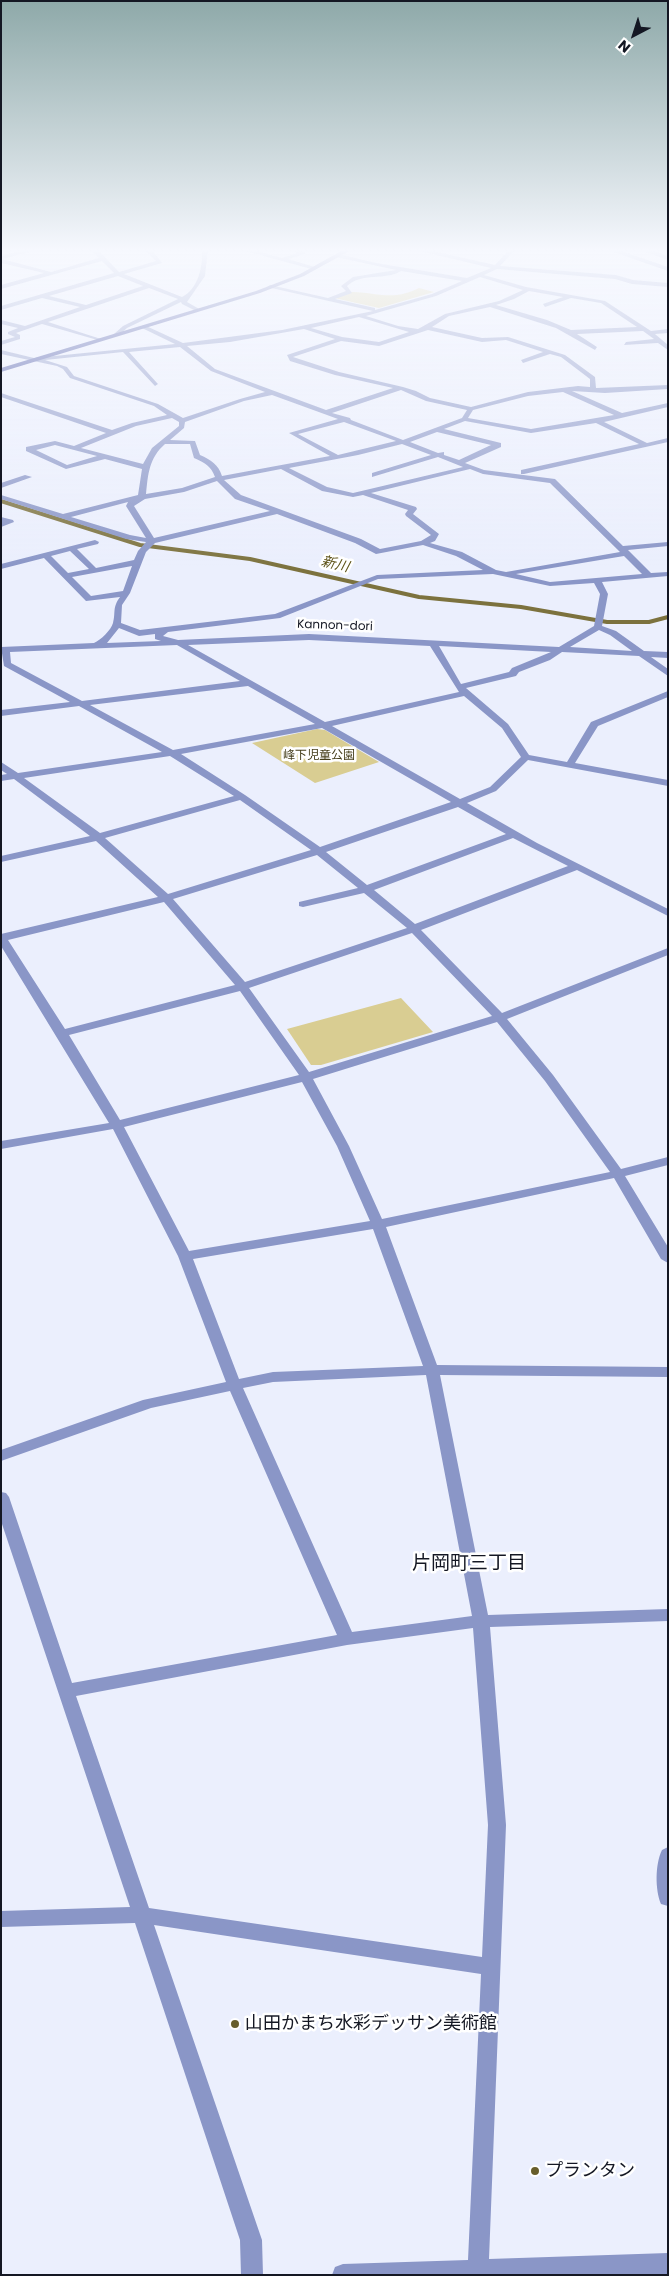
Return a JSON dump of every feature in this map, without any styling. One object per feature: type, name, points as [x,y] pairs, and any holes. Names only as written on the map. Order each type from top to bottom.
[{"type":"main road","points":[[1,370],[45,356]]},
{"type":"street","points":[[22,356],[59,365],[65,368],[72,376],[140,399],[175,415],[182,421],[182,427],[151,453],[144,467],[142,498]]},
{"type":"street","points":[[36,359],[67,356]]},
{"type":"street","points":[[130,356],[155,384]]},
{"type":"street","points":[[196,356],[213,370],[348,419],[471,467],[491,474],[552,481],[648,575]]},
{"type":"street","points":[[289,356],[292,360],[337,374],[401,388],[414,392],[428,400],[471,409],[528,394],[565,390],[593,389],[605,391],[668,387]]},
{"type":"street","points":[[523,361],[537,356]]},
{"type":"street","points":[[563,356],[569,358],[593,378],[593,389]]},
{"type":"street","points":[[530,384],[547,392]]},
{"type":"street","points":[[328,412],[401,388]]},
{"type":"street","points":[[565,390],[620,414]]},
{"type":"street","points":[[182,421],[242,400],[274,392]]},
{"type":"street","points":[[1,395],[113,433]]},
{"type":"street","points":[[354,404],[366,409]]},
{"type":"street","points":[[464,419],[514,428],[541,430],[597,421],[620,414],[668,405]]},
{"type":"street","points":[[65,516],[119,501],[184,490],[219,479],[337,457],[406,441],[464,419],[471,409]]},
{"type":"street","points":[[75,448],[134,424],[175,415]]},
{"type":"street","points":[[337,457],[292,433],[348,419]]},
{"type":"street","points":[[597,421],[644,444]]},
{"type":"street","points":[[504,432],[514,428]]},
{"type":"street","points":[[439,430],[498,445],[461,462]]},
{"type":"street","points":[[491,443],[497,437]]},
{"type":"street","points":[[509,475],[668,440]]},
{"type":"street","points":[[162,442],[192,442],[197,456],[209,462],[216,469],[219,479],[238,497],[358,542],[379,552],[423,543],[432,539],[435,534],[409,514],[412,509],[364,493]]},
{"type":"street","points":[[106,456],[66,467],[29,449],[55,443],[106,456],[144,467]]},
{"type":"street","points":[[375,475],[441,454]]},
{"type":"street","points":[[552,465],[552,481]]},
{"type":"street","points":[[282,467],[304,481],[336,494],[354,495],[471,467]]},
{"type":"street","points":[[1,486],[28,476]]},
{"type":"street","points":[[1,497],[129,537],[152,541],[276,512]]},
{"type":"street","points":[[142,498],[132,502],[130,506],[152,541]]},
{"type":"street","points":[[1,508],[17,501]]},
{"type":"street","points":[[1,519],[10,522],[1,525]]},
{"type":"street","points":[[96,646],[117,624],[118,605],[126,593],[142,551],[152,541]]},
{"type":"street","points":[[1,567],[95,542]]},
{"type":"street","points":[[423,543],[459,554],[493,572]]},
{"type":"street","points":[[508,574],[624,550],[668,544]]},
{"type":"street","points":[[71,548],[95,571]]},
{"type":"street","points":[[46,555],[89,599],[126,593]]},
{"type":"street","points":[[66,576],[139,562]]},
{"type":"street","points":[[117,624],[140,633],[277,616],[377,577],[493,572],[508,574],[542,584],[668,574]]},
{"type":"street","points":[[597,580],[604,594],[599,625]]},
{"type":"street","points":[[1,778],[172,754],[323,726],[462,690],[513,674],[515,670],[547,658],[599,625]]},
{"type":"street","points":[[599,625],[643,653],[668,673]]},
{"type":"street","points":[[168,629],[160,632],[158,637],[178,643],[538,848],[668,913]]},
{"type":"street","name":"Kannon-dori","points":[[3,650],[309,637],[560,648],[668,655]]},
{"type":"street","points":[[432,642],[462,690],[505,726],[526,757],[668,783]]},
{"type":"street","points":[[3,650],[7,664],[172,754],[242,797],[319,851],[415,930],[501,1017],[577,1116],[618,1174],[668,1259]]},
{"type":"street","points":[[1,713],[248,683]]},
{"type":"street","points":[[570,764],[594,724],[668,694]]},
{"type":"street","points":[[347,1639],[235,1386],[185,1256],[117,1125],[62,1033],[1,938],[166,898],[319,851],[459,803],[493,789],[526,757]]},
{"type":"street","points":[[1,765],[98,837],[166,898],[242,986],[306,1077],[343,1146],[378,1224],[432,1370],[481,1621],[497,1825],[478,2269]]},
{"type":"street","points":[[1,859],[98,837],[242,797]]},
{"type":"street","points":[[303,904],[366,889],[515,834]]},
{"type":"street","points":[[62,1033],[242,986],[415,930],[577,866]]},
{"type":"street","points":[[1,1146],[117,1125],[306,1077],[501,1017],[668,951]]},
{"type":"street","points":[[185,1256],[378,1224],[618,1174],[668,1161]]},
{"type":"street","points":[[1,1456],[148,1404],[273,1377],[432,1370],[668,1372]]},
{"type":"street","points":[[1,1497],[251,2240],[252,2275]]},
{"type":"street","points":[[65,1691],[347,1639],[481,1621],[668,1615]]},
{"type":"street","points":[[668,1855],[666,1863],[668,1898]]},
{"type":"street","points":[[1,1919],[141,1915],[491,1967]]},
{"type":"street","points":[[343,2275],[668,2264]]},
{"type":"green space","name":"峰下児童公園","points":[[317,729],[325,730],[379,762],[315,783],[252,743]]},
{"type":"green space","points":[[401,998],[433,1032],[321,1065],[311,1065],[287,1029]]},
{"type":"waterway","name":"新川","points":[[1,501],[140,545],[250,559],[419,597],[521,607],[607,622],[649,622],[668,617]]},
{"type":"place","name":"山田かまち水彩デッサン美術館","points":[[235,2024]]},
{"type":"place","name":"プランタン","points":[[535,2171]]},
{"type":"district","name":"片岡町三丁目","points":[[469,1564]]}]
